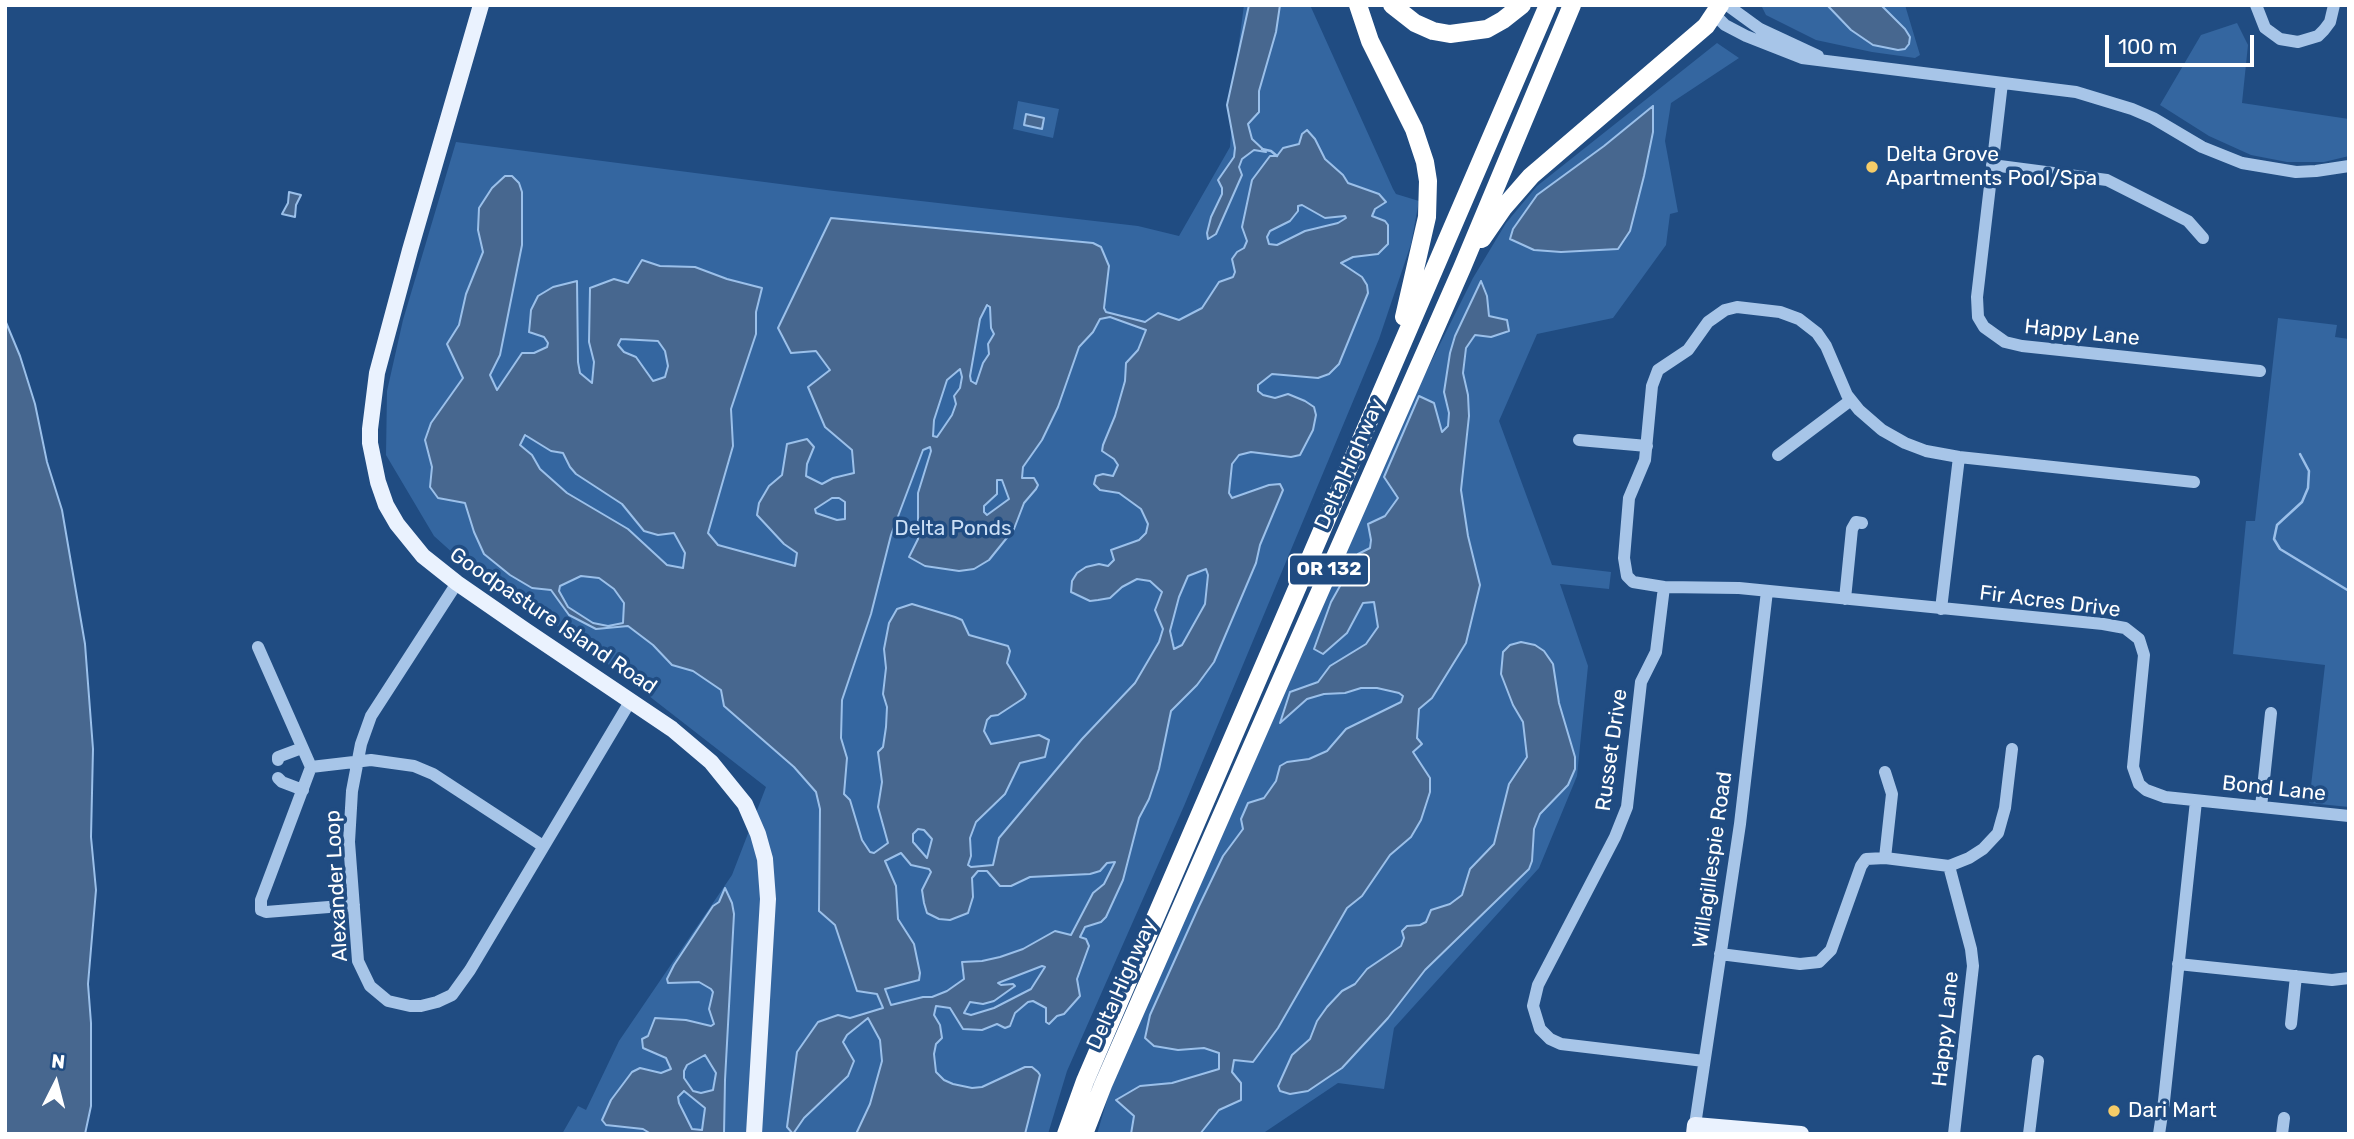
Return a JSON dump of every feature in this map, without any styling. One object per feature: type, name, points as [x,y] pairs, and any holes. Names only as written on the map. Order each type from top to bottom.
[{"type":"highway","points":[[1358,5],[1370,41],[1414,129],[1428,181],[1425,227],[1388,379]]},
{"type":"highway","points":[[1392,5],[1415,23],[1433,31],[1450,34],[1486,29],[1522,5]]},
{"type":"highway","name":"Delta Highway","points":[[1066,1134],[1085,1081],[1548,5]]},
{"type":"highway","name":"Delta Highway","points":[[1084,1134],[1103,1085],[1462,268],[1572,5]]},
{"type":"highway","points":[[1462,268],[1504,207],[1531,176],[1696,35],[1717,8]]},
{"type":"main road","name":"Goodpasture Island Road","points":[[481,5],[377,373],[370,429],[374,470],[386,505],[406,537],[423,556],[457,583],[672,729],[711,762],[745,804],[758,835],[768,880],[754,1134]]},
{"type":"main road","points":[[1694,1129],[1801,1134]]},
{"type":"street","points":[[2256,5],[2265,29],[2280,39],[2298,42],[2318,36],[2324,30],[2330,22],[2333,5]]},
{"type":"street","points":[[1717,8],[1726,25],[1769,47],[1802,58],[2076,92],[2153,118],[2202,147],[2242,163],[2296,172],[2349,166]]},
{"type":"street","name":"Happy Lane","points":[[2002,83],[1977,303],[1980,321],[1989,332],[2004,342],[2022,346],[2260,371]]},
{"type":"street","points":[[1992,165],[2107,180],[2188,221],[2203,238]]},
{"type":"street","points":[[1664,587],[1633,582],[1627,576],[1625,565],[1629,498],[1644,465],[1652,386],[1658,370],[1688,350],[1713,318],[1732,308],[1780,312],[1805,323],[1821,339],[1851,400],[1875,425],[1896,439],[1926,451],[1958,457],[2194,482]]},
{"type":"street","points":[[1778,455],[1851,400]]},
{"type":"street","points":[[1579,440],[1647,446]]},
{"type":"street","points":[[1941,609],[1958,457]]},
{"type":"street","points":[[1844,599],[1852,529],[1856,522],[1862,523]]},
{"type":"street","name":"Alexander Loop","points":[[457,583],[371,716],[358,761],[349,821],[358,961],[370,986],[388,1001],[421,1006],[452,995],[470,970],[631,700]]},
{"type":"street","name":"Fir Acres Drive","points":[[1664,587],[1733,587],[2125,628],[2133,633],[2143,646],[2144,655],[2134,757],[2135,777],[2146,790],[2155,794],[2196,801]]},
{"type":"street","name":"Russet Drive","points":[[1664,587],[1656,652],[1640,682],[1625,816],[1538,985],[1533,1006],[1540,1028],[1550,1039],[1561,1044],[1704,1060]]},
{"type":"street","name":"Willagillespie Road","points":[[1694,1129],[1740,824],[1767,591]]},
{"type":"street","points":[[258,647],[311,767],[261,900],[261,910],[266,912],[354,905]]},
{"type":"street","points":[[2261,807],[2271,713]]},
{"type":"street","points":[[278,760],[278,757],[302,748]]},
{"type":"street","points":[[1720,954],[1807,964],[1825,959],[1833,945],[1863,862],[1870,857],[1949,866],[1983,849],[1998,833],[2004,814],[2012,749]]},
{"type":"street","points":[[311,767],[358,761],[396,762],[425,770],[543,846]]},
{"type":"street","points":[[1885,772],[1892,794],[1885,858]]},
{"type":"street","points":[[278,778],[303,790]]},
{"type":"street","points":[[2159,1134],[2196,801]]},
{"type":"street","name":"Bond Lane","points":[[2196,801],[2349,816]]},
{"type":"street","name":"Happy Lane","points":[[1949,866],[1971,949],[1973,967],[1954,1134]]},
{"type":"street","points":[[2178,964],[2332,980],[2349,978]]},
{"type":"street","points":[[2291,1024],[2296,976]]},
{"type":"street","points":[[2029,1134],[2038,1060]]},
{"type":"street","points":[[2282,1134],[2284,1118]]},
{"type":"green space","name":"Delta Ponds","points":[[1244,5],[1310,5],[1393,189],[1396,194],[1419,201],[1411,244],[1379,339],[1184,806],[1067,1071],[1048,1134],[562,1134],[578,1106],[586,1110],[619,1041],[732,875],[766,787],[568,633],[475,573],[434,536],[386,455],[387,391],[403,320],[456,142],[834,191],[1138,226],[1179,236],[1230,147]]},
{"type":"green space","points":[[1761,5],[1905,5],[1920,55],[1915,58],[1872,52],[1816,40],[1766,15]]},
{"type":"green space","points":[[2237,23],[2248,45],[2242,103],[2349,119],[2349,156],[2324,162],[2287,162],[2251,155],[2209,136],[2160,105],[2201,35]]},
{"type":"green space","points":[[1717,43],[1739,58],[1671,103],[1665,141],[1678,212],[1670,214],[1666,245],[1613,318],[1537,334],[1499,421],[1552,565],[1611,572],[1609,589],[1560,584],[1588,666],[1577,776],[1539,868],[1394,1028],[1384,1089],[1338,1083],[1262,1134],[1097,1134],[1110,1090],[1137,1026],[1417,390],[1473,278],[1506,223],[1537,186]]},
{"type":"green space","points":[[1018,101],[1059,109],[1053,138],[1013,129]]},
{"type":"green space","points":[[2278,318],[2337,325],[2335,337],[2349,339],[2349,807],[2309,803],[2325,665],[2233,654],[2246,521],[2255,521]]},
{"type":"shaded area","points":[[1249,5],[1280,5],[1276,32],[1259,91],[1259,112],[1248,124],[1252,139],[1266,152],[1254,150],[1242,159],[1239,167],[1242,175],[1216,234],[1208,239],[1211,217],[1222,194],[1218,180],[1234,157],[1235,148],[1227,105]]},
{"type":"shaded area","points":[[1827,5],[1881,5],[1905,29],[1910,37],[1909,44],[1905,49],[1898,50],[1873,45],[1851,30]]},
{"type":"shaded area","points":[[1653,106],[1653,132],[1644,176],[1630,231],[1618,249],[1561,252],[1534,250],[1510,239],[1513,229],[1537,195]]},
{"type":"shaded area","points":[[1026,114],[1044,118],[1042,129],[1024,125]]},
{"type":"shaded area","points":[[1307,130],[1325,159],[1348,183],[1379,194],[1386,202],[1375,209],[1372,216],[1388,225],[1388,244],[1378,254],[1353,257],[1341,263],[1362,277],[1368,293],[1339,364],[1329,374],[1318,378],[1272,374],[1258,385],[1258,391],[1263,395],[1275,398],[1288,394],[1314,407],[1316,415],[1313,430],[1300,455],[1291,457],[1251,452],[1239,455],[1232,464],[1229,493],[1232,498],[1269,485],[1280,484],[1283,490],[1260,545],[1256,563],[1214,662],[1197,685],[1171,711],[1159,769],[1139,818],[1123,880],[1106,917],[1101,922],[1085,927],[1080,937],[1086,939],[1089,946],[1077,979],[1080,996],[1064,1014],[1057,1016],[1049,1024],[1046,1022],[1046,1008],[1033,1001],[1015,1013],[1010,1026],[1005,1028],[997,1024],[982,1030],[963,1029],[950,1008],[936,1006],[934,1015],[940,1025],[942,1038],[936,1044],[934,1054],[936,1072],[944,1080],[972,1088],[982,1087],[1025,1067],[1032,1067],[1038,1072],[1040,1075],[1025,1134],[856,1134],[870,1104],[882,1061],[880,1040],[868,1018],[847,1035],[843,1042],[854,1061],[848,1076],[804,1118],[793,1134],[787,1127],[797,1052],[818,1022],[838,1015],[850,1018],[883,1008],[877,994],[857,991],[835,925],[819,911],[820,809],[816,792],[794,767],[724,706],[721,690],[693,671],[672,665],[653,645],[628,626],[596,629],[569,615],[551,590],[532,588],[510,575],[484,554],[465,503],[438,498],[430,487],[432,467],[425,440],[431,423],[463,378],[447,344],[459,325],[466,294],[483,252],[478,230],[479,208],[492,188],[505,176],[512,176],[519,183],[522,192],[522,245],[500,355],[490,375],[497,390],[522,353],[534,353],[547,347],[548,343],[544,337],[529,332],[531,310],[538,296],[553,287],[577,281],[578,362],[580,373],[592,383],[594,362],[589,342],[590,288],[614,279],[628,283],[642,260],[660,266],[695,267],[762,288],[756,312],[756,334],[731,409],[733,446],[708,533],[718,545],[795,566],[797,553],[784,544],[757,515],[759,503],[769,486],[782,475],[787,444],[807,439],[814,447],[807,464],[806,476],[822,484],[854,473],[852,450],[825,427],[808,387],[830,370],[816,351],[791,353],[778,328],[831,218],[1093,243],[1101,247],[1109,266],[1104,308],[1106,312],[1145,322],[1158,313],[1179,320],[1202,308],[1219,282],[1233,277],[1235,272],[1232,259],[1244,248],[1247,241],[1242,227],[1252,180],[1270,156],[1277,156],[1283,148],[1299,144],[1302,134]],"holes":[[[1302,205],[1325,218],[1346,218],[1338,223],[1305,231],[1277,245],[1269,244],[1267,237],[1270,231],[1290,221],[1298,211],[1298,206]],[[987,305],[990,307],[994,334],[988,344],[989,354],[976,384],[971,381],[980,319]],[[1110,317],[1146,330],[1138,350],[1126,363],[1125,381],[1103,445],[1102,451],[1118,465],[1113,476],[1096,476],[1094,484],[1100,490],[1119,493],[1141,509],[1148,524],[1146,533],[1139,540],[1111,550],[1114,560],[1108,566],[1099,564],[1086,567],[1077,573],[1072,581],[1071,592],[1090,601],[1098,600],[1110,598],[1137,579],[1150,581],[1162,592],[1155,610],[1163,629],[1159,642],[1135,683],[1082,739],[999,838],[993,865],[971,867],[968,865],[971,856],[970,838],[976,822],[1005,794],[1020,763],[1045,757],[1049,740],[1039,735],[991,744],[984,731],[991,716],[998,715],[1026,694],[1007,663],[1010,651],[1008,646],[969,635],[962,620],[955,617],[912,604],[897,609],[889,623],[884,649],[886,668],[883,694],[887,707],[886,727],[883,747],[878,752],[882,782],[878,807],[888,843],[874,853],[870,852],[862,840],[850,800],[844,794],[847,758],[841,738],[842,700],[871,614],[891,535],[923,450],[930,447],[931,451],[918,493],[918,539],[909,557],[925,566],[959,571],[974,569],[989,560],[1014,529],[1024,503],[1038,485],[1034,478],[1022,478],[1023,467],[1042,440],[1058,407],[1079,347],[1093,332],[1100,319]],[[621,339],[658,341],[665,351],[668,366],[665,377],[653,381],[636,357],[624,352],[618,345]],[[960,369],[962,377],[960,388],[954,396],[956,404],[952,415],[937,437],[933,436],[934,420],[947,380]],[[525,435],[551,451],[563,453],[576,474],[622,504],[644,531],[658,535],[674,533],[685,553],[683,568],[667,565],[628,529],[567,493],[540,469],[532,455],[520,445]],[[997,480],[1002,480],[1009,499],[987,515],[984,506],[997,494]],[[832,498],[839,498],[845,502],[845,519],[837,520],[816,513],[815,509]],[[1206,569],[1208,575],[1205,604],[1182,645],[1174,649],[1170,631],[1188,576]],[[581,576],[599,578],[614,589],[624,603],[623,623],[608,626],[593,623],[568,607],[559,591],[560,586]],[[918,829],[924,830],[932,839],[927,858],[913,842],[913,834]],[[901,853],[911,865],[929,869],[931,872],[922,890],[927,913],[939,919],[950,920],[968,913],[973,897],[972,878],[978,871],[987,871],[1000,886],[1011,886],[1030,877],[1090,874],[1100,871],[1107,863],[1115,862],[1104,884],[1093,893],[1071,935],[1055,931],[1023,949],[1000,957],[962,962],[964,979],[947,991],[932,997],[891,1005],[885,989],[919,980],[920,973],[914,944],[898,919],[896,886],[885,861]],[[1045,967],[1031,989],[994,1008],[971,1015],[964,1013],[970,1002],[983,1004],[994,1001],[1015,986],[998,983]]]},
{"type":"shaded area","points":[[289,192],[301,195],[296,205],[295,217],[282,214],[288,203]]},
{"type":"shaded area","points":[[1481,281],[1487,296],[1489,316],[1507,320],[1509,331],[1491,337],[1475,335],[1466,348],[1463,373],[1469,416],[1461,490],[1468,536],[1480,585],[1466,643],[1432,698],[1419,709],[1417,738],[1422,744],[1413,752],[1430,778],[1430,792],[1421,820],[1411,837],[1390,855],[1362,896],[1347,908],[1278,1028],[1253,1062],[1234,1060],[1232,1072],[1241,1083],[1241,1100],[1219,1110],[1200,1134],[1131,1134],[1134,1116],[1116,1100],[1140,1086],[1172,1083],[1219,1069],[1219,1053],[1204,1048],[1178,1050],[1154,1046],[1145,1038],[1150,1015],[1199,906],[1223,856],[1243,829],[1241,819],[1248,803],[1264,798],[1276,781],[1280,766],[1287,762],[1309,759],[1327,751],[1346,729],[1401,702],[1403,696],[1399,693],[1377,688],[1324,694],[1307,699],[1280,723],[1290,692],[1318,682],[1330,666],[1366,644],[1378,627],[1374,602],[1363,603],[1347,633],[1323,654],[1314,649],[1331,602],[1358,554],[1370,548],[1368,524],[1385,516],[1398,498],[1384,477],[1419,396],[1434,403],[1442,432],[1448,426],[1449,413],[1444,392],[1450,353],[1455,336]]},
{"type":"shaded area","points":[[5,320],[35,404],[47,462],[62,510],[85,644],[93,749],[91,837],[96,890],[88,984],[91,1106],[85,1134],[5,1134]]},
{"type":"shaded area","points":[[1521,642],[1535,645],[1544,651],[1553,664],[1559,703],[1575,757],[1575,769],[1568,785],[1540,814],[1534,829],[1529,869],[1425,970],[1388,1018],[1342,1068],[1308,1091],[1290,1094],[1280,1091],[1278,1086],[1292,1055],[1310,1039],[1317,1021],[1327,1007],[1342,991],[1355,984],[1367,969],[1401,946],[1404,938],[1402,931],[1407,926],[1426,922],[1431,910],[1450,904],[1462,895],[1470,869],[1494,844],[1509,784],[1527,757],[1523,722],[1501,674],[1503,652],[1510,645]]},
{"type":"shaded area","points":[[725,888],[734,914],[724,1134],[651,1134],[643,1129],[606,1125],[602,1120],[611,1100],[632,1072],[640,1068],[661,1073],[671,1069],[666,1058],[643,1048],[642,1039],[648,1036],[655,1018],[686,1020],[711,1026],[714,1024],[709,1009],[713,992],[711,989],[699,982],[668,983],[667,979],[713,906],[719,902]],"holes":[[[705,1055],[716,1073],[713,1090],[701,1093],[693,1091],[684,1078],[684,1071],[687,1065]],[[684,1091],[705,1108],[702,1130],[692,1129],[679,1103],[678,1097]]]},
{"type":"waterway","points":[[1262,149],[1277,156]]},
{"type":"waterway","points":[[2300,454],[2309,471],[2308,488],[2302,502],[2277,525],[2274,539],[2280,549],[2349,591]]},
{"type":"place","name":"Delta Grove Apartments Pool/Spa","points":[[1872,167]]},
{"type":"place","name":"Dari Mart","points":[[2114,1111]]}]
